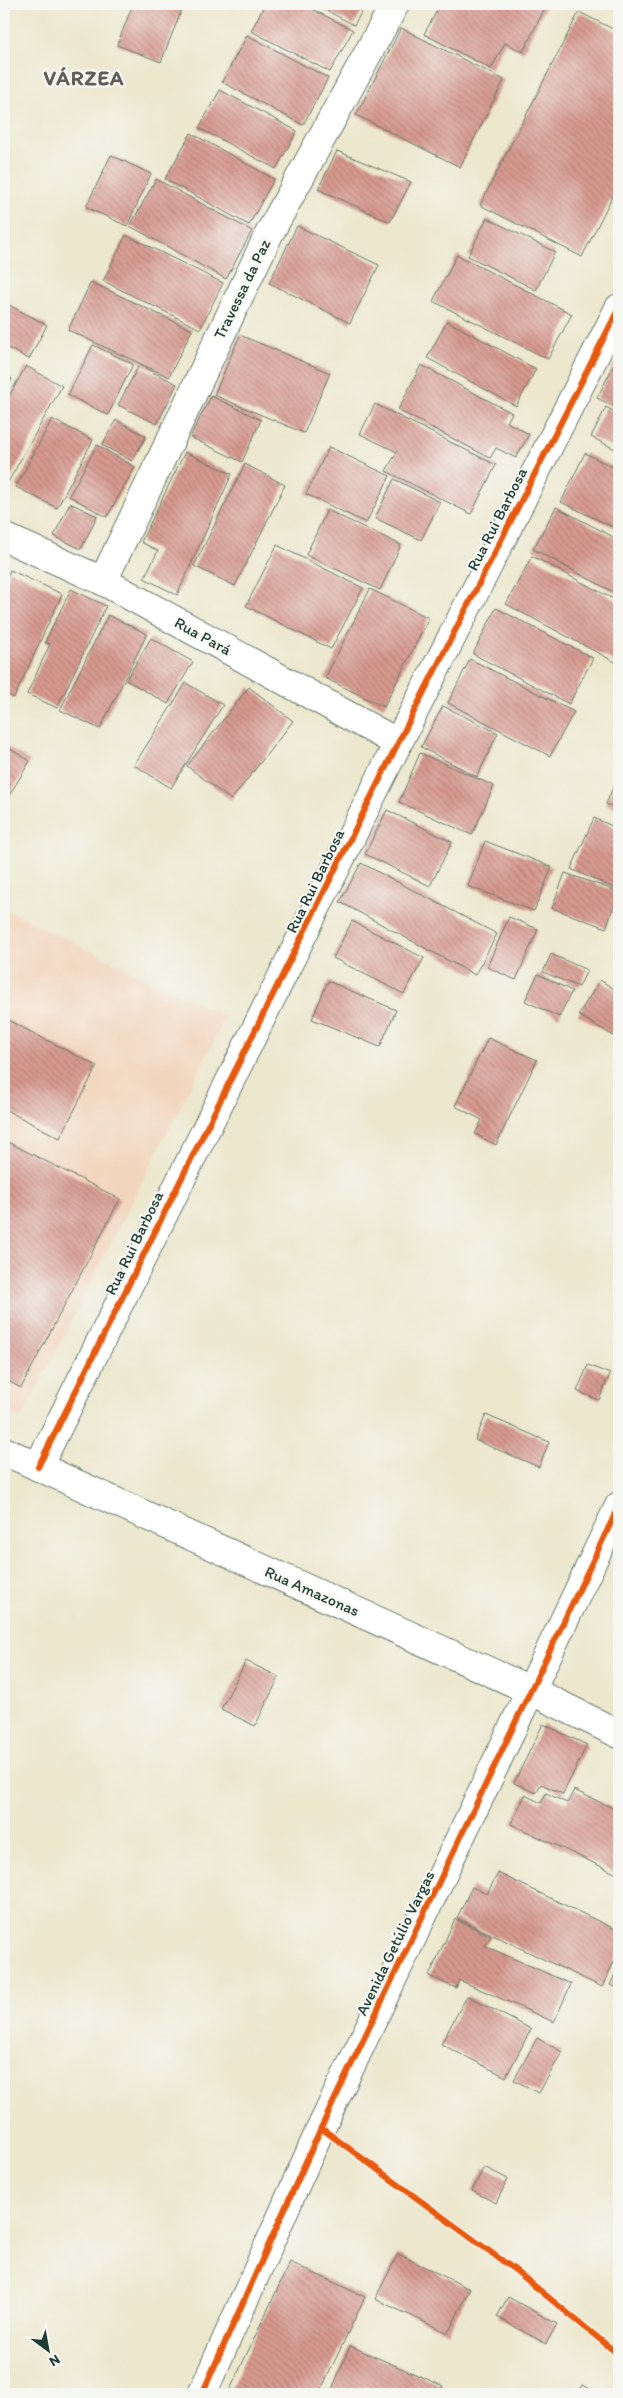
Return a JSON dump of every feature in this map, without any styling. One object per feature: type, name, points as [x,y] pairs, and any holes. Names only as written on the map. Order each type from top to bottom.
[{"type":"street","name":"Travessa da Paz","points":[[103,581],[269,234],[394,4]]},
{"type":"street","name":"Rua Rui Barbosa","points":[[38,1467],[398,743],[619,308]]},
{"type":"street","name":"Rua Pará","points":[[4,537],[103,581],[398,743]]},
{"type":"street","name":"Rua Amazonas","points":[[4,1451],[532,1691],[619,1734]]},
{"type":"street","name":"Avenida Getúlio Vargas","points":[[202,2394],[321,2128],[619,1506]]},
{"type":"shaded area","points":[[4,909],[226,1017],[21,1419],[4,1411]]},
{"type":"building","points":[[133,4],[184,4],[161,62],[117,45]]},
{"type":"building","points":[[265,4],[302,4],[353,30],[330,72],[251,31]]},
{"type":"building","points":[[314,4],[366,4],[354,25]]},
{"type":"building","points":[[433,4],[547,4],[523,52],[505,43],[491,69],[424,34],[439,7]]},
{"type":"building","points":[[579,12],[619,32],[619,183],[582,257],[480,205]]},
{"type":"building","points":[[401,28],[504,80],[460,167],[356,115]]},
{"type":"building","points":[[247,35],[328,78],[303,125],[222,82]]},
{"type":"building","points":[[220,90],[297,131],[276,169],[199,128]]},
{"type":"building","points":[[191,133],[274,179],[249,225],[165,179]]},
{"type":"building","points":[[337,151],[411,182],[390,222],[318,189]]},
{"type":"building","points":[[111,155],[151,174],[127,226],[86,207]]},
{"type":"building","points":[[156,179],[252,231],[226,279],[130,226]]},
{"type":"building","points":[[487,218],[555,252],[536,290],[468,256]]},
{"type":"building","points":[[297,226],[379,265],[350,323],[269,283]]},
{"type":"building","points":[[126,235],[223,283],[200,329],[103,281]]},
{"type":"building","points":[[457,255],[572,314],[548,359],[433,301]]},
{"type":"building","points":[[91,282],[192,330],[169,377],[68,330]]},
{"type":"building","points":[[9,305],[47,325],[29,359],[4,346],[4,315]]},
{"type":"building","points":[[447,321],[536,369],[516,406],[427,358]]},
{"type":"building","points":[[240,335],[330,373],[304,433],[214,395]]},
{"type":"building","points":[[93,345],[133,364],[108,415],[68,395]]},
{"type":"building","points":[[619,355],[619,409],[597,398]]},
{"type":"building","points":[[139,365],[177,384],[157,424],[118,405]]},
{"type":"building","points":[[421,365],[512,413],[507,422],[529,434],[516,458],[496,448],[490,458],[398,410]]},
{"type":"building","points":[[26,366],[62,386],[7,484],[4,482],[4,405]]},
{"type":"building","points":[[4,374],[12,379],[4,393]]},
{"type":"building","points":[[211,396],[261,420],[242,462],[190,437]]},
{"type":"building","points":[[375,404],[496,465],[471,514],[386,471],[397,452],[360,434]]},
{"type":"building","points":[[606,407],[619,414],[619,451],[591,437]]},
{"type":"building","points":[[52,419],[93,440],[57,508],[16,487]]},
{"type":"building","points":[[116,420],[146,436],[132,461],[102,445]]},
{"type":"building","points":[[97,445],[135,467],[107,517],[69,496]]},
{"type":"building","points":[[329,447],[390,476],[366,523],[306,494]]},
{"type":"building","points":[[185,452],[232,474],[177,595],[144,578],[158,551],[141,542]]},
{"type":"building","points":[[585,453],[619,470],[619,530],[561,502]]},
{"type":"building","points":[[245,464],[285,485],[235,586],[194,566]]},
{"type":"building","points":[[394,479],[440,502],[421,540],[375,518]]},
{"type":"building","points":[[70,503],[97,516],[81,549],[54,536]]},
{"type":"building","points":[[556,507],[619,540],[619,595],[533,549]]},
{"type":"building","points":[[327,510],[401,545],[380,590],[306,555]]},
{"type":"building","points":[[277,545],[363,588],[331,649],[246,606]]},
{"type":"building","points":[[532,556],[619,602],[619,664],[506,604]]},
{"type":"building","points":[[10,570],[62,594],[14,698],[4,693],[4,585]]},
{"type":"building","points":[[71,589],[106,606],[57,708],[27,694],[50,644],[45,642]]},
{"type":"building","points":[[370,589],[429,618],[384,707],[325,678]]},
{"type":"building","points":[[496,608],[593,658],[569,704],[473,654]]},
{"type":"building","points":[[108,615],[147,634],[100,729],[60,710]]},
{"type":"building","points":[[151,638],[193,662],[168,704],[126,680]]},
{"type":"building","points":[[470,659],[574,712],[550,756],[448,703]]},
{"type":"building","points":[[186,683],[223,705],[171,788],[134,765]]},
{"type":"building","points":[[249,687],[293,721],[231,800],[187,766]]},
{"type":"building","points":[[443,706],[498,733],[477,777],[421,747]]},
{"type":"building","points":[[4,745],[30,761],[4,804]]},
{"type":"building","points":[[420,753],[494,786],[472,835],[399,802]]},
{"type":"building","points":[[619,773],[619,809],[606,804]]},
{"type":"building","points":[[387,810],[452,842],[430,886],[365,854]]},
{"type":"building","points":[[594,818],[619,829],[619,882],[616,889],[571,869]]},
{"type":"building","points":[[485,841],[552,867],[534,911],[468,886]]},
{"type":"building","points":[[361,863],[497,934],[475,975],[340,902]]},
{"type":"building","points":[[565,873],[619,892],[606,928],[552,908]]},
{"type":"building","points":[[509,917],[538,929],[516,980],[487,967]]},
{"type":"building","points":[[352,921],[424,958],[404,994],[333,958]]},
{"type":"building","points":[[551,954],[587,970],[579,987],[543,972]]},
{"type":"building","points":[[538,974],[572,991],[559,1017],[525,1001]]},
{"type":"building","points":[[600,980],[619,992],[619,1039],[578,1015]]},
{"type":"building","points":[[328,981],[396,1010],[380,1047],[312,1019]]},
{"type":"building","points":[[4,1018],[97,1066],[60,1138],[4,1109]]},
{"type":"building","points":[[488,1038],[537,1060],[496,1145],[475,1134],[482,1120],[455,1106]]},
{"type":"building","points":[[4,1140],[120,1199],[21,1388],[4,1379]]},
{"type":"building","points":[[588,1365],[610,1374],[599,1400],[577,1391]]},
{"type":"building","points":[[486,1415],[549,1442],[539,1467],[475,1440]]},
{"type":"building","points":[[246,1661],[279,1677],[255,1726],[221,1709]]},
{"type":"building","points":[[543,1724],[587,1745],[563,1794],[541,1784],[536,1793],[514,1783]]},
{"type":"building","points":[[574,1790],[619,1811],[619,1875],[511,1824],[525,1795],[541,1803],[546,1793],[567,1803]]},
{"type":"building","points":[[498,1873],[619,1931],[619,1951],[602,1987],[457,1918],[472,1887],[487,1894]]},
{"type":"building","points":[[455,1919],[491,1936],[485,1946],[571,1984],[554,2022],[459,1980],[456,1988],[429,1976]]},
{"type":"building","points":[[619,1965],[619,1989],[610,1985]]},
{"type":"building","points":[[467,1996],[531,2029],[506,2077],[441,2044]]},
{"type":"building","points":[[537,2038],[562,2052],[539,2093],[514,2080]]},
{"type":"building","points":[[484,2167],[508,2179],[496,2203],[472,2191]]},
{"type":"building","points":[[398,2254],[470,2289],[448,2333],[375,2299]]},
{"type":"building","points":[[290,2262],[365,2297],[319,2394],[228,2394]]},
{"type":"building","points":[[508,2297],[557,2324],[546,2344],[497,2317]]},
{"type":"building","points":[[350,2346],[443,2386],[440,2394],[330,2394]]},
{"type":"building","points":[[583,2385],[600,2394],[578,2394]]},
{"type":"cycle path","points":[[38,1467],[398,743],[619,308]]},
{"type":"cycle path","points":[[202,2394],[321,2128],[619,1506]]},
{"type":"cycle path","points":[[321,2128],[515,2270],[619,2355]]},
{"type":"district","name":"VÁRZEA","points":[[84,77]]}]
